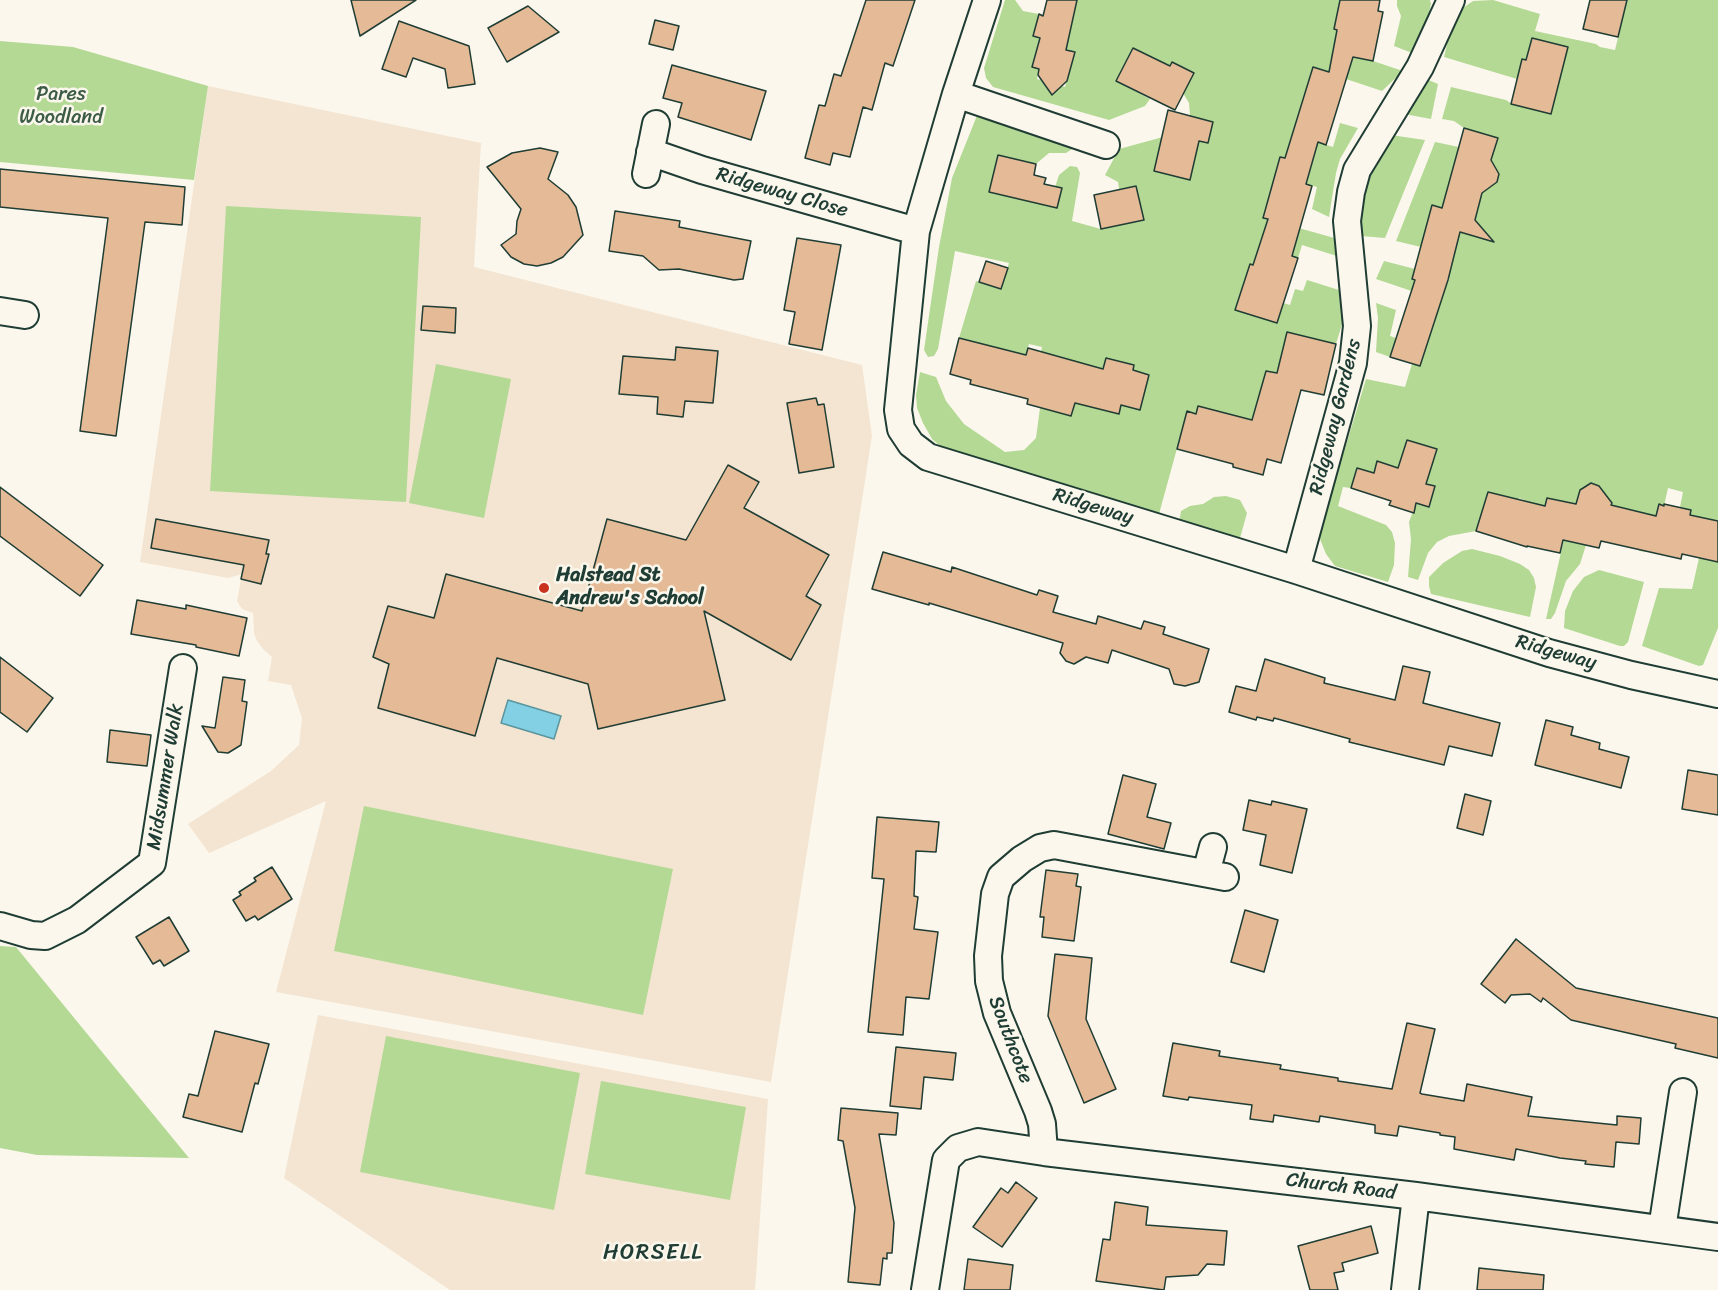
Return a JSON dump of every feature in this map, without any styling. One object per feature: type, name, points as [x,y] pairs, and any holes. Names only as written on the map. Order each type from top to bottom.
[{"type":"street","name":"Ridgeway","points":[[987,0],[956,94],[916,231],[897,410],[901,429],[910,444],[928,456],[1296,570],[1549,652],[1631,675],[1718,694]]},
{"type":"street","name":"Ridgeway Gardens","points":[[1296,570],[1353,363],[1357,326],[1347,221],[1351,192],[1357,170],[1420,68],[1451,0]]},
{"type":"street","points":[[956,94],[1106,145]]},
{"type":"street","name":"Ridgeway Close","points":[[656,124],[648,163],[702,171],[916,231]]},
{"type":"street","name":"Midsummer Walk","points":[[0,926],[31,935],[45,936],[77,920],[152,863],[183,668]]},
{"type":"street","name":"Southcote","points":[[1044,1152],[1042,1124],[1038,1111],[997,1012],[989,981],[988,956],[995,894],[993,871],[1040,848],[1054,845],[1216,875],[1213,847]]},
{"type":"street","points":[[1662,1229],[1681,1091]]},
{"type":"street","name":"Church Road","points":[[925,1290],[943,1170],[951,1154],[964,1145],[978,1142],[1044,1152],[1416,1196],[1718,1237]]},
{"type":"street","points":[[1405,1290],[1416,1196]]},
{"type":"shaded area","name":"Halstead St Andrew's School","points":[[208,86],[481,143],[474,267],[862,365],[872,436],[771,1082],[276,992],[326,801],[209,853],[188,824],[271,771],[299,745],[302,718],[291,685],[268,681],[272,657],[257,641],[254,633],[253,613],[242,609],[237,601],[242,574],[228,578],[140,562]]},
{"type":"shaded area","points":[[318,1015],[768,1099],[755,1290],[450,1290],[284,1178]]},
{"type":"green space","points":[[1005,0],[1015,0],[1023,11],[1039,14],[1033,36],[1040,38],[1032,66],[1039,69],[1037,79],[1041,80],[1047,88],[1055,91],[1062,86],[1065,87],[1075,53],[1061,48],[1072,23],[1077,0],[1340,0],[1334,29],[1337,30],[1333,52],[1403,71],[1382,91],[1313,68],[1293,134],[1333,147],[1340,123],[1358,128],[1340,159],[1329,217],[1312,209],[1317,187],[1306,184],[1311,165],[1281,157],[1263,218],[1338,239],[1340,257],[1302,245],[1298,258],[1260,245],[1253,265],[1250,264],[1236,310],[1274,322],[1280,302],[1290,305],[1295,289],[1303,291],[1307,280],[1339,290],[1343,321],[1336,344],[1287,333],[1310,392],[1301,390],[1303,381],[1266,371],[1252,420],[1198,406],[1196,414],[1187,412],[1159,514],[999,465],[963,458],[946,451],[932,439],[917,408],[916,395],[920,372],[936,377],[946,401],[964,424],[1005,452],[1024,450],[1036,438],[1040,408],[1071,416],[1075,403],[1119,414],[1121,405],[1140,410],[1149,375],[1133,370],[1134,365],[1106,358],[1103,369],[1040,356],[1042,347],[1029,344],[1016,390],[1017,353],[959,338],[976,281],[1001,289],[1009,263],[955,251],[938,349],[934,356],[928,357],[924,350],[952,178],[978,113],[1072,140],[1072,149],[1066,153],[1049,153],[1036,164],[998,155],[989,192],[1057,208],[1062,189],[1055,187],[1059,175],[1070,166],[1077,167],[1080,173],[1072,221],[1101,229],[1143,220],[1136,186],[1119,189],[1118,182],[1105,175],[1119,149],[1163,137],[1154,171],[1189,180],[1199,141],[1208,143],[1213,122],[1190,116],[1189,103],[1183,93],[1193,72],[1172,62],[1170,66],[1133,48],[1116,81],[1150,99],[1145,106],[1109,120],[993,87],[986,78],[984,68]]},
{"type":"green space","points":[[1397,0],[1430,0],[1428,18],[1412,53],[1394,46],[1401,16]]},
{"type":"green space","points":[[1493,0],[1540,14],[1535,31],[1615,50],[1627,0],[1718,0],[1718,521],[1690,515],[1691,510],[1680,507],[1683,492],[1668,488],[1664,506],[1659,505],[1648,552],[1639,551],[1648,514],[1611,505],[1612,502],[1600,499],[1602,490],[1591,483],[1586,545],[1580,564],[1566,581],[1551,619],[1546,619],[1572,503],[1547,498],[1545,508],[1519,498],[1515,510],[1506,497],[1488,492],[1476,531],[1449,536],[1437,542],[1428,553],[1418,580],[1408,577],[1411,539],[1409,522],[1416,503],[1435,487],[1426,484],[1436,449],[1407,440],[1398,468],[1377,461],[1374,473],[1357,468],[1351,488],[1343,487],[1338,506],[1386,525],[1392,532],[1395,543],[1394,565],[1388,582],[1335,566],[1326,554],[1320,539],[1321,528],[1366,379],[1405,387],[1412,364],[1420,366],[1441,301],[1376,279],[1384,261],[1415,269],[1460,232],[1477,231],[1479,224],[1474,218],[1432,205],[1421,247],[1396,241],[1435,142],[1459,147],[1446,192],[1485,182],[1493,185],[1497,182],[1499,174],[1497,170],[1489,168],[1497,138],[1464,128],[1454,121],[1442,119],[1451,87],[1551,114],[1567,47],[1526,60],[1517,79],[1444,57],[1453,19],[1460,10],[1473,1]]},
{"type":"green space","name":"Pares Woodland","points":[[0,41],[73,47],[208,86],[194,180],[0,162]]},
{"type":"green space","points":[[1419,76],[1438,84],[1431,119],[1399,113]]},
{"type":"green space","points":[[1384,134],[1425,140],[1385,238],[1361,236],[1357,195]]},
{"type":"green space","points":[[226,206],[421,217],[406,502],[210,491]]},
{"type":"green space","points":[[1376,303],[1396,310],[1390,336],[1396,338],[1390,357],[1376,352],[1378,318]]},
{"type":"green space","points":[[436,364],[511,379],[484,518],[409,503]]},
{"type":"green space","points":[[1226,496],[1240,500],[1247,513],[1240,538],[1179,523],[1181,511],[1190,506],[1203,504],[1214,497]]},
{"type":"green space","points":[[1472,549],[1500,556],[1529,570],[1536,587],[1530,617],[1431,594],[1429,577],[1443,563],[1462,551]]},
{"type":"green space","points":[[1699,558],[1718,562],[1718,628],[1703,665],[1699,666],[1642,646],[1659,588],[1692,589]]},
{"type":"green space","points":[[1599,570],[1644,582],[1628,642],[1624,646],[1564,628],[1565,611],[1573,591],[1584,577]]},
{"type":"green space","points":[[364,806],[673,869],[643,1015],[334,951]]},
{"type":"green space","points":[[0,946],[16,947],[189,1158],[37,1155],[0,1148]]},
{"type":"green space","points":[[386,1036],[580,1073],[554,1210],[360,1172]]},
{"type":"green space","points":[[601,1081],[746,1107],[730,1200],[585,1174]]},
{"type":"water","points":[[508,700],[561,716],[554,739],[501,723]]},
{"type":"building","points":[[351,0],[416,0],[360,36]]},
{"type":"building","points":[[866,0],[915,0],[893,66],[885,63],[872,110],[863,107],[850,157],[833,153],[830,165],[805,158],[819,105],[825,106],[834,74],[841,76]]},
{"type":"building","points":[[1047,0],[1077,0],[1066,50],[1075,52],[1067,81],[1052,95],[1038,75],[1039,69],[1032,67],[1040,38],[1033,36],[1039,14],[1043,16]]},
{"type":"building","points":[[1340,0],[1380,0],[1378,11],[1383,12],[1373,61],[1353,57],[1326,145],[1318,142],[1306,184],[1312,186],[1292,256],[1298,258],[1277,323],[1235,310],[1268,219],[1263,218],[1280,157],[1285,158],[1313,67],[1329,72]]},
{"type":"building","points":[[1590,0],[1627,0],[1618,37],[1583,29]]},
{"type":"building","points":[[528,6],[559,32],[507,62],[488,28]]},
{"type":"building","points":[[655,20],[679,26],[673,50],[649,44]]},
{"type":"building","points":[[399,21],[469,46],[475,84],[448,88],[445,69],[413,58],[406,77],[382,69]]},
{"type":"building","points":[[1532,38],[1568,47],[1551,114],[1511,104],[1522,59],[1526,60]]},
{"type":"building","points":[[1133,48],[1170,66],[1172,62],[1194,73],[1175,110],[1116,81]]},
{"type":"building","points":[[672,65],[766,91],[751,140],[678,117],[682,103],[663,98]]},
{"type":"building","points":[[1168,110],[1213,122],[1208,143],[1199,141],[1190,180],[1154,171]]},
{"type":"building","points":[[1464,128],[1498,138],[1491,160],[1499,174],[1497,182],[1482,193],[1475,220],[1494,242],[1460,232],[1448,280],[1420,366],[1390,357],[1415,280],[1412,279],[1432,205],[1442,208]]},
{"type":"building","points":[[540,148],[558,152],[548,179],[568,195],[576,207],[583,235],[563,257],[537,266],[524,264],[511,257],[501,245],[516,234],[521,209],[487,167],[512,153]]},
{"type":"building","points":[[998,155],[1036,164],[1034,175],[1046,178],[1044,184],[1062,188],[1057,208],[989,192]]},
{"type":"building","points":[[0,169],[185,187],[182,225],[145,222],[116,436],[80,431],[108,218],[0,207]]},
{"type":"building","points":[[1136,186],[1144,220],[1101,229],[1094,195]]},
{"type":"building","points":[[615,211],[680,221],[679,227],[751,241],[743,279],[734,280],[679,269],[659,270],[643,256],[609,251]]},
{"type":"building","points":[[797,238],[841,245],[822,350],[789,344],[795,312],[784,310]]},
{"type":"building","points":[[986,261],[1008,268],[1001,289],[979,282]]},
{"type":"building","points":[[423,306],[456,308],[455,333],[421,330]]},
{"type":"building","points":[[1287,332],[1336,344],[1324,395],[1301,390],[1281,463],[1267,459],[1263,475],[1233,467],[1233,464],[1177,449],[1187,411],[1196,414],[1198,406],[1252,420],[1266,371],[1277,373]]},
{"type":"building","points":[[959,338],[1026,355],[1028,348],[1103,369],[1106,358],[1134,365],[1133,370],[1149,375],[1140,410],[1121,405],[1119,414],[1075,403],[1071,416],[1027,404],[1028,399],[970,384],[971,380],[950,374]]},
{"type":"building","points":[[676,347],[718,351],[713,403],[685,401],[683,417],[657,414],[658,397],[619,394],[623,356],[675,360]]},
{"type":"building","points":[[816,398],[818,405],[824,404],[834,467],[799,473],[787,403]]},
{"type":"building","points":[[1407,440],[1437,449],[1426,484],[1435,486],[1429,507],[1416,503],[1414,513],[1389,505],[1391,501],[1351,488],[1357,468],[1374,473],[1377,461],[1398,468]]},
{"type":"building","points":[[728,465],[759,482],[744,508],[829,555],[806,596],[821,605],[791,660],[704,611],[725,700],[598,729],[588,684],[497,658],[475,736],[378,708],[389,664],[373,657],[388,606],[434,618],[446,574],[582,611],[607,519],[686,540]]},
{"type":"building","points":[[1591,483],[1599,486],[1612,503],[1611,505],[1656,516],[1659,504],[1664,506],[1664,504],[1691,510],[1690,515],[1718,521],[1718,562],[1682,554],[1681,559],[1601,541],[1599,548],[1563,540],[1560,553],[1527,547],[1476,531],[1488,492],[1545,506],[1547,498],[1576,504],[1580,490]]},
{"type":"building","points":[[0,487],[103,565],[80,596],[0,536]]},
{"type":"building","points":[[156,519],[269,540],[266,554],[269,554],[261,584],[241,579],[244,565],[151,548]]},
{"type":"building","points":[[883,552],[951,572],[952,567],[1037,595],[1039,590],[1058,596],[1053,612],[1096,624],[1098,616],[1141,629],[1144,621],[1165,627],[1163,634],[1209,649],[1199,682],[1185,686],[1174,684],[1169,669],[1112,650],[1108,663],[1086,657],[1074,664],[1066,661],[1060,653],[1063,643],[929,603],[929,605],[872,589]]},
{"type":"building","points":[[137,600],[186,609],[186,605],[247,618],[239,656],[196,647],[196,645],[131,634]]},
{"type":"building","points":[[0,657],[53,698],[27,732],[0,712]]},
{"type":"building","points":[[1265,659],[1325,678],[1324,683],[1395,700],[1403,666],[1430,672],[1423,703],[1500,723],[1492,756],[1449,746],[1444,765],[1349,742],[1350,739],[1274,718],[1273,721],[1257,717],[1256,720],[1229,712],[1236,686],[1256,691]]},
{"type":"building","points":[[223,677],[245,680],[242,701],[247,702],[241,745],[228,753],[218,752],[202,726],[215,728]]},
{"type":"building","points":[[1546,720],[1573,727],[1571,735],[1600,743],[1599,749],[1629,757],[1621,788],[1535,765]]},
{"type":"building","points":[[110,730],[151,735],[147,766],[107,762]]},
{"type":"building","points":[[1688,770],[1718,775],[1718,815],[1682,809]]},
{"type":"building","points":[[1123,775],[1156,784],[1147,817],[1171,823],[1164,849],[1108,834]]},
{"type":"building","points":[[1465,794],[1491,801],[1483,835],[1457,828]]},
{"type":"building","points":[[1249,800],[1271,805],[1272,801],[1307,809],[1292,873],[1260,865],[1266,835],[1243,830]]},
{"type":"building","points":[[877,817],[939,822],[936,852],[916,851],[914,896],[918,897],[914,929],[938,932],[929,999],[906,997],[903,1035],[868,1032],[884,879],[872,878]]},
{"type":"building","points":[[272,867],[292,899],[258,920],[255,916],[246,921],[233,900],[241,895],[239,892],[256,881],[254,878]]},
{"type":"building","points":[[1046,870],[1078,874],[1076,886],[1081,887],[1074,941],[1042,937],[1044,917],[1040,917]]},
{"type":"building","points":[[1245,910],[1278,920],[1264,972],[1231,962]]},
{"type":"building","points":[[169,917],[189,951],[164,966],[160,960],[153,964],[136,937]]},
{"type":"building","points":[[1516,939],[1576,988],[1718,1018],[1718,1058],[1675,1048],[1676,1044],[1571,1020],[1543,998],[1541,1002],[1530,994],[1511,995],[1505,1003],[1481,984]]},
{"type":"building","points":[[1055,954],[1092,958],[1086,1019],[1116,1089],[1084,1103],[1048,1016]]},
{"type":"building","points":[[1407,1023],[1435,1029],[1420,1093],[1464,1101],[1467,1084],[1532,1097],[1528,1116],[1617,1125],[1617,1116],[1641,1118],[1639,1144],[1616,1142],[1614,1167],[1585,1164],[1586,1161],[1516,1149],[1514,1160],[1454,1149],[1455,1137],[1440,1135],[1440,1133],[1399,1126],[1397,1136],[1375,1133],[1375,1125],[1320,1116],[1319,1122],[1274,1115],[1273,1122],[1250,1119],[1252,1105],[1163,1096],[1173,1043],[1220,1051],[1219,1056],[1281,1065],[1280,1069],[1392,1089]]},
{"type":"building","points":[[215,1031],[269,1044],[258,1084],[255,1083],[242,1132],[183,1117],[189,1094],[198,1096]]},
{"type":"building","points":[[896,1047],[956,1053],[953,1080],[924,1077],[921,1109],[890,1106]]},
{"type":"building","points":[[841,1108],[898,1113],[896,1135],[879,1134],[894,1223],[892,1253],[887,1253],[887,1259],[883,1258],[880,1285],[848,1282],[855,1208],[843,1141],[838,1140]]},
{"type":"building","points":[[1016,1182],[1037,1198],[1002,1247],[973,1227],[1001,1188],[1008,1193]]},
{"type":"building","points":[[1115,1202],[1148,1207],[1146,1225],[1227,1231],[1224,1265],[1207,1264],[1198,1275],[1166,1277],[1164,1290],[1096,1281],[1103,1239],[1110,1240]]},
{"type":"building","points":[[1371,1226],[1378,1253],[1342,1263],[1344,1271],[1334,1273],[1338,1290],[1310,1290],[1298,1246]]},
{"type":"building","points":[[968,1259],[1013,1265],[1010,1290],[964,1290]]},
{"type":"building","points":[[1479,1268],[1544,1275],[1543,1290],[1477,1290]]},
{"type":"place","name":"Halstead St Andrew's School","points":[[544,588]]},
{"type":"district","name":"HORSELL","points":[[653,1253]]}]
